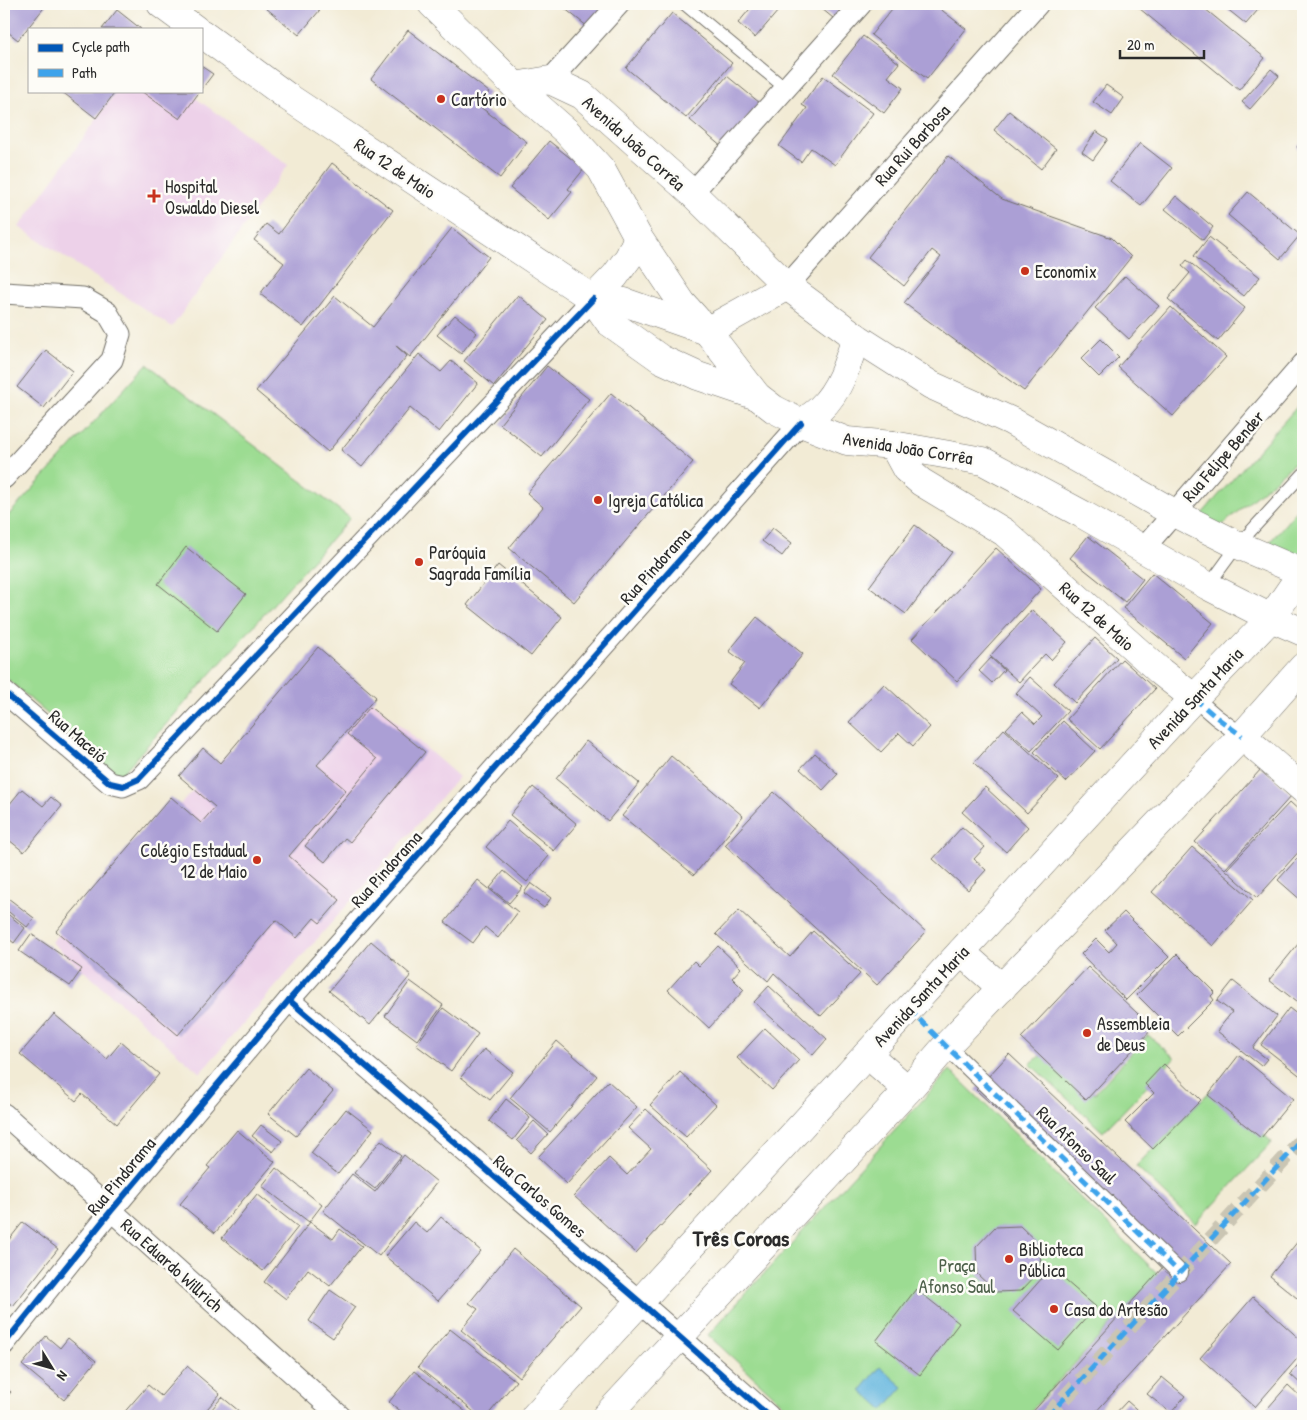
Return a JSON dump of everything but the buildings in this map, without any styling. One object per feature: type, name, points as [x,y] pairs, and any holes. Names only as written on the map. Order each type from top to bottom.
[{"type":"main road","points":[[161,4],[194,28]]},
{"type":"main road","name":"Avenida João Corrêa","points":[[432,4],[515,86],[566,131],[601,169],[638,237],[682,304],[707,330],[757,396],[774,410],[801,424],[847,441],[893,445],[983,461],[1082,514],[1208,586],[1303,632]]},
{"type":"main road","name":"Rua 12 de Maio","points":[[202,34],[288,97],[593,299],[609,322],[661,359],[698,376],[757,396]]},
{"type":"main road","points":[[515,86],[550,80]]},
{"type":"main road","name":"Avenida João Corrêa","points":[[550,80],[582,95],[692,193],[787,286],[856,337],[931,385],[1011,421],[1174,513],[1238,545],[1303,573]]},
{"type":"main road","points":[[593,299],[615,276],[629,257],[638,237]]},
{"type":"main road","points":[[707,330],[787,286]]},
{"type":"main road","name":"Rua 12 de Maio","points":[[593,299],[624,302],[707,330]]},
{"type":"main road","points":[[801,424],[820,410],[832,396],[842,379],[856,337]]},
{"type":"main road","name":"Rua 12 de Maio","points":[[893,445],[906,469],[921,482],[1004,532],[1160,672],[1194,698]]},
{"type":"main road","name":"Avenida Santa Maria","points":[[535,1416],[1194,698],[1271,618],[1303,573]]},
{"type":"main road","points":[[606,1416],[908,1090],[946,1046],[1242,736],[1303,667]]},
{"type":"main road","name":"Rua 12 de Maio","points":[[1242,736],[1303,789]]},
{"type":"main road","points":[[961,952],[1002,988]]},
{"type":"main road","points":[[867,1054],[908,1090]]},
{"type":"street","points":[[550,80],[619,4]]},
{"type":"street","points":[[692,193],[861,4]]},
{"type":"street","name":"Rua Rui Barbosa","points":[[787,286],[1038,4]]},
{"type":"street","points":[[4,293],[83,298],[107,312],[120,334],[112,360],[4,478]]},
{"type":"street","name":"Rua Maceió","points":[[4,692],[110,784],[124,786],[139,779],[593,299]]},
{"type":"street","name":"Rua Felipe Bender","points":[[1143,549],[1303,364]]},
{"type":"street","name":"Rua Pindorama","points":[[4,1344],[111,1211],[289,1000],[801,424]]},
{"type":"street","name":"Rua 12 de Maio","points":[[1194,698],[1242,736]]},
{"type":"street","name":"Rua Carlos Gomes","points":[[289,1000],[640,1302],[769,1416]]},
{"type":"street","name":"Rua Afonso Saul","points":[[946,1046],[1180,1273]]},
{"type":"street","name":"Rua Eduardo Willrich","points":[[4,1114],[340,1416]]},
{"type":"lane","points":[[684,4],[785,88]]},
{"type":"lane","points":[[1208,586],[1238,545],[1303,474]]},
{"type":"shaded area","name":"Hospital Oswaldo Diesel","points":[[116,92],[187,92],[288,165],[172,327],[19,227]]},
{"type":"shaded area","name":"Colégio Estadual 12 de Maio","points":[[320,655],[459,777],[200,1073],[51,942]]},
{"type":"green space","points":[[147,364],[350,518],[119,777],[4,676],[4,520]]},
{"type":"green space","points":[[1303,400],[1303,456],[1214,532],[1200,516]]},
{"type":"green space","points":[[1303,503],[1303,557],[1269,543]]},
{"type":"green space","points":[[1148,1035],[1175,1058],[1103,1132],[1030,1064],[1047,1050],[1095,1093]]},
{"type":"green space","name":"Praça Afonso Saul","points":[[950,1070],[1158,1274],[1026,1416],[796,1416],[708,1335]]},
{"type":"green space","points":[[1212,1089],[1272,1142],[1196,1224],[1136,1166]]},
{"type":"water","points":[[880,1367],[903,1387],[883,1410],[861,1390]]},
{"type":"tunnel","points":[[1048,1416],[1303,1139]]},
{"type":"marked path","points":[[1194,698],[1242,736]]},
{"type":"marked path","points":[[909,1009],[1180,1273]]},
{"type":"marked path","points":[[1048,1416],[1303,1139]]},
{"type":"cycle path","points":[[4,692],[110,783],[123,786],[139,779],[593,299]]},
{"type":"cycle path","points":[[4,1344],[111,1211],[289,1000],[801,423]]},
{"type":"cycle path","points":[[289,1000],[640,1302],[769,1416]]},
{"type":"place","name":"Cartório","points":[[441,99]]},
{"type":"place","name":"Hospital Oswaldo Diesel","points":[[154,196]]},
{"type":"place","name":"Economix","points":[[1025,271]]},
{"type":"place","name":"Igreja Católica","points":[[598,500]]},
{"type":"place","name":"Paróquia Sagrada Família","points":[[419,562]]},
{"type":"place","name":"Colégio Estadual 12 de Maio","points":[[257,860]]},
{"type":"place","name":"Assembleia de Deus","points":[[1087,1033]]},
{"type":"place","name":"Biblioteca Pública","points":[[1009,1259]]},
{"type":"place","name":"Casa do Artesão","points":[[1054,1309]]},
{"type":"district","name":"Três Coroas","points":[[741,1238]]}]
